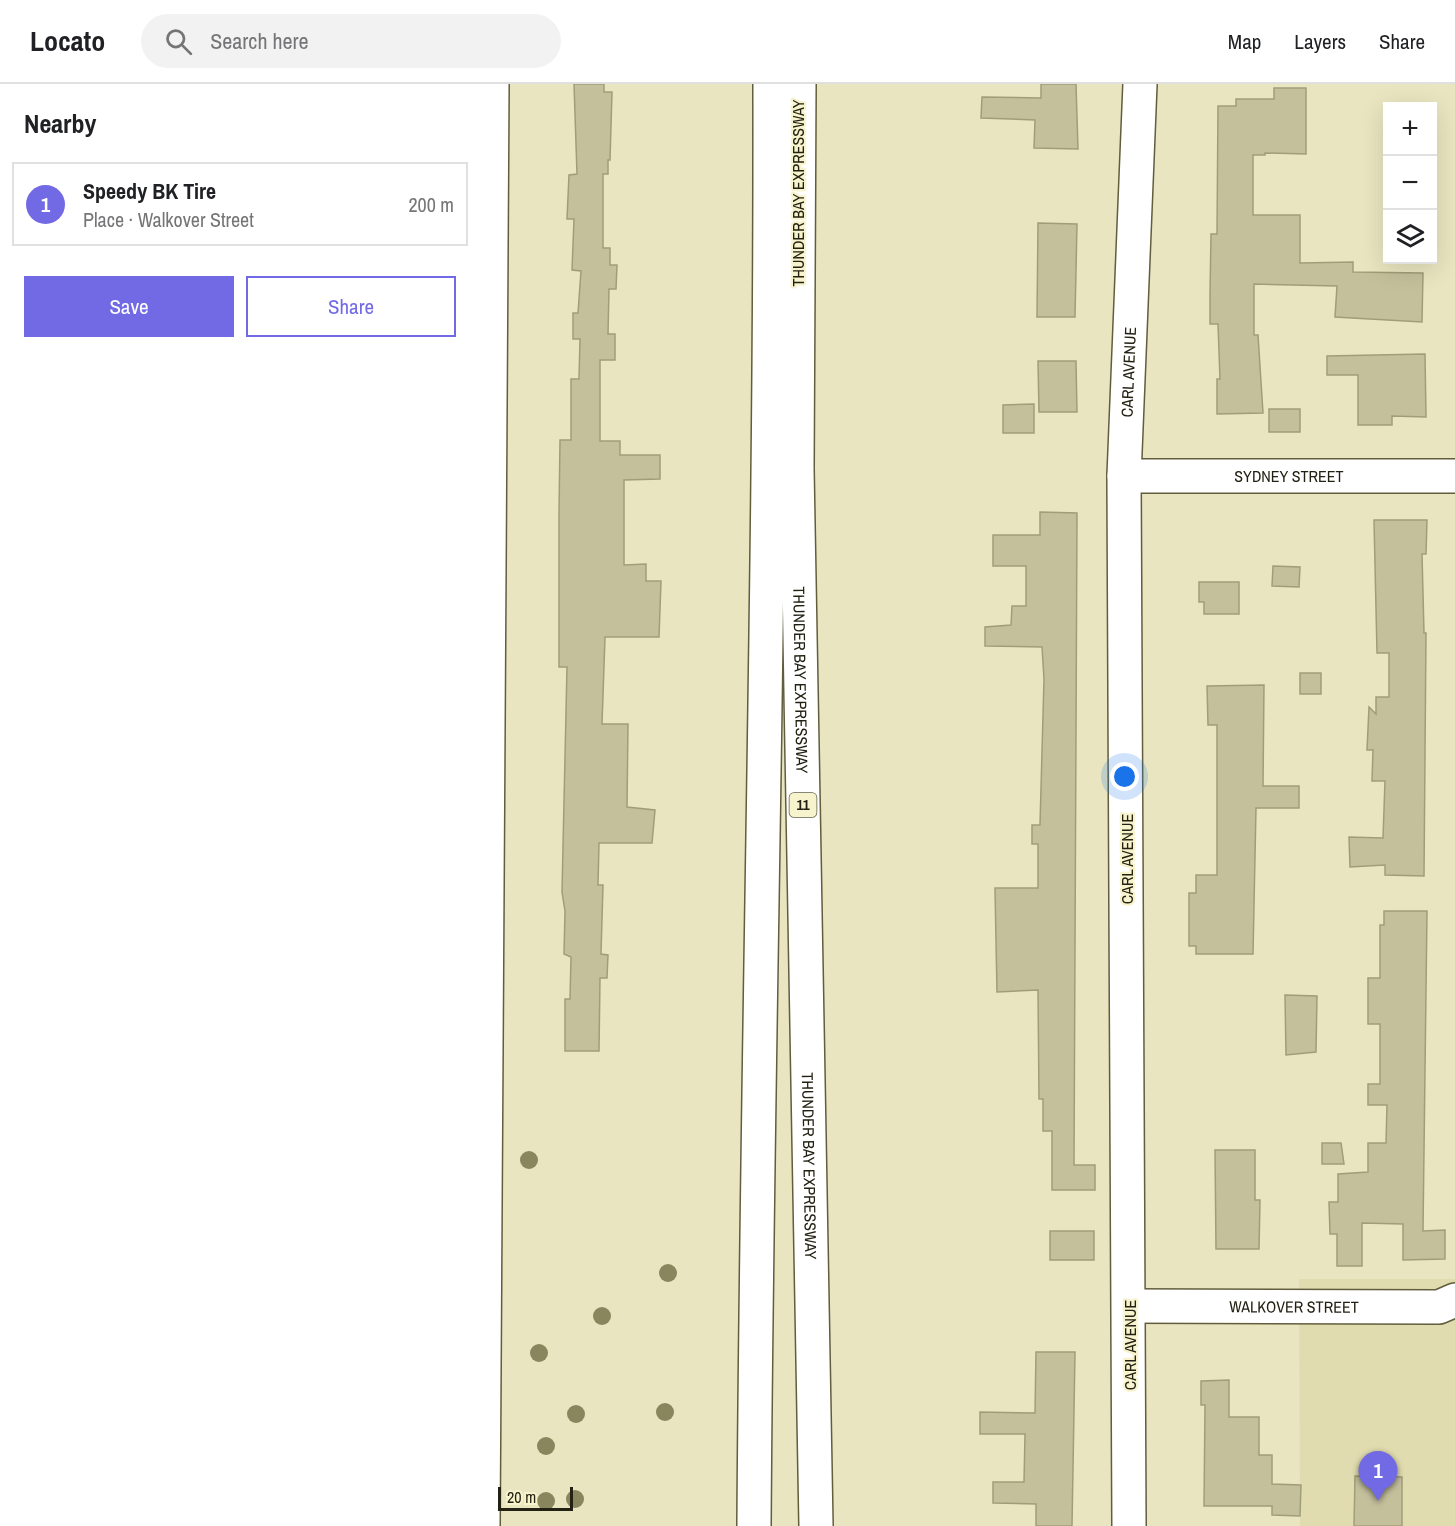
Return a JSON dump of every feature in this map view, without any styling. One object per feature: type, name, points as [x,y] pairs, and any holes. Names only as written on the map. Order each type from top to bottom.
[{"type":"main road","points":[[483,1526],[482,1310],[492,84]]},
{"type":"main road","name":"THUNDER BAY EXPRESSWAY","points":[[754,1526],[768,472],[770,84]]},
{"type":"main road","name":"THUNDER BAY EXPRESSWAY","points":[[799,84],[796,470],[816,1526]]},
{"type":"main road","name":"CARL AVENUE","points":[[1129,1526],[1130,1306],[1124,476],[1140,84]]},
{"type":"main road","name":"SYDNEY STREET","points":[[1124,476],[1455,476]]},
{"type":"main road","name":"WALKOVER STREET","points":[[1130,1306],[1439,1307],[1455,1300]]},
{"type":"shaded area","points":[[1299,1279],[1455,1279],[1455,1526],[1300,1526]]},
{"type":"building","points":[[574,84],[604,84],[604,92],[612,92],[610,160],[608,160],[608,174],[603,174],[603,248],[610,248],[610,265],[617,265],[616,289],[609,289],[608,334],[615,334],[615,360],[600,360],[600,441],[620,441],[620,455],[660,455],[660,479],[624,480],[624,565],[646,564],[646,581],[661,581],[659,637],[605,637],[602,724],[628,724],[627,807],[655,810],[652,843],[599,843],[598,885],[603,885],[601,954],[608,955],[607,978],[600,978],[599,1051],[565,1051],[565,999],[570,999],[571,957],[564,954],[565,911],[562,892],[567,667],[559,667],[559,514],[560,440],[571,440],[571,379],[579,379],[580,339],[573,339],[573,313],[578,313],[581,271],[572,270],[574,219],[567,219],[569,175],[577,174]]},
{"type":"building","points":[[1041,84],[1076,84],[1078,149],[1034,148],[1035,120],[981,118],[982,97],[1041,98]]},
{"type":"building","points":[[1274,88],[1306,88],[1306,154],[1253,155],[1253,215],[1300,215],[1300,263],[1353,262],[1353,272],[1423,273],[1422,322],[1335,317],[1337,286],[1254,284],[1254,335],[1258,335],[1263,413],[1217,414],[1217,379],[1220,379],[1218,324],[1210,324],[1210,295],[1211,234],[1217,234],[1218,106],[1236,106],[1236,99],[1274,99]]},
{"type":"building","points":[[1038,223],[1077,224],[1075,317],[1037,317]]},
{"type":"building","points":[[1425,354],[1426,417],[1392,416],[1392,425],[1358,425],[1358,375],[1327,375],[1327,356]]},
{"type":"building","points":[[1038,361],[1076,361],[1077,412],[1039,412]]},
{"type":"building","points":[[1034,404],[1034,433],[1003,433],[1003,405]]},
{"type":"building","points":[[1269,409],[1300,409],[1300,432],[1269,432]]},
{"type":"building","points":[[1040,512],[1077,513],[1074,1165],[1095,1165],[1095,1190],[1052,1190],[1052,1131],[1043,1131],[1043,1099],[1039,1099],[1038,990],[997,992],[995,888],[1038,888],[1038,844],[1032,844],[1032,825],[1040,825],[1044,679],[1042,647],[985,646],[985,627],[1011,625],[1012,606],[1026,606],[1026,566],[993,566],[993,535],[1040,535]]},
{"type":"building","points":[[1374,520],[1427,520],[1426,554],[1422,554],[1424,633],[1426,633],[1424,876],[1385,875],[1385,865],[1350,867],[1349,837],[1383,838],[1385,781],[1372,781],[1373,750],[1367,750],[1369,707],[1376,714],[1376,697],[1389,697],[1389,653],[1377,653]]},
{"type":"building","points":[[1273,566],[1300,567],[1299,587],[1272,586]]},
{"type":"building","points":[[1199,582],[1239,582],[1239,614],[1204,614],[1204,602],[1199,602]]},
{"type":"building","points":[[1300,673],[1321,673],[1321,694],[1300,694]]},
{"type":"building","points":[[1264,685],[1263,786],[1299,786],[1299,808],[1256,808],[1253,954],[1196,954],[1196,946],[1189,946],[1189,893],[1196,893],[1196,875],[1217,875],[1217,725],[1208,725],[1207,686]]},
{"type":"building","points":[[1384,911],[1427,911],[1423,1231],[1445,1230],[1445,1259],[1403,1260],[1403,1224],[1362,1223],[1362,1266],[1337,1266],[1337,1234],[1330,1234],[1329,1202],[1338,1202],[1338,1174],[1368,1172],[1368,1143],[1386,1143],[1387,1105],[1368,1105],[1368,1084],[1380,1084],[1380,1024],[1368,1024],[1368,978],[1380,978],[1380,925],[1384,925]]},
{"type":"building","points":[[1285,995],[1317,996],[1316,1052],[1286,1055]]},
{"type":"building","points":[[1322,1143],[1341,1143],[1344,1164],[1322,1164]]},
{"type":"building","points":[[1215,1150],[1255,1150],[1255,1200],[1260,1200],[1259,1249],[1216,1249]]},
{"type":"building","points":[[1050,1231],[1094,1231],[1094,1260],[1050,1260]]},
{"type":"building","points":[[1036,1352],[1075,1352],[1072,1526],[1036,1526],[1036,1504],[993,1503],[993,1482],[1024,1482],[1025,1434],[980,1434],[980,1412],[1035,1413]]},
{"type":"building","points":[[1229,1380],[1229,1417],[1259,1417],[1259,1455],[1272,1455],[1272,1484],[1301,1485],[1300,1516],[1272,1515],[1272,1506],[1204,1506],[1205,1405],[1201,1405],[1201,1381]]},
{"type":"building","points":[[1355,1476],[1402,1477],[1402,1526],[1354,1526]]},
{"type":"place","name":"Speedy BK Tire","points":[[1378,1501]]}]
